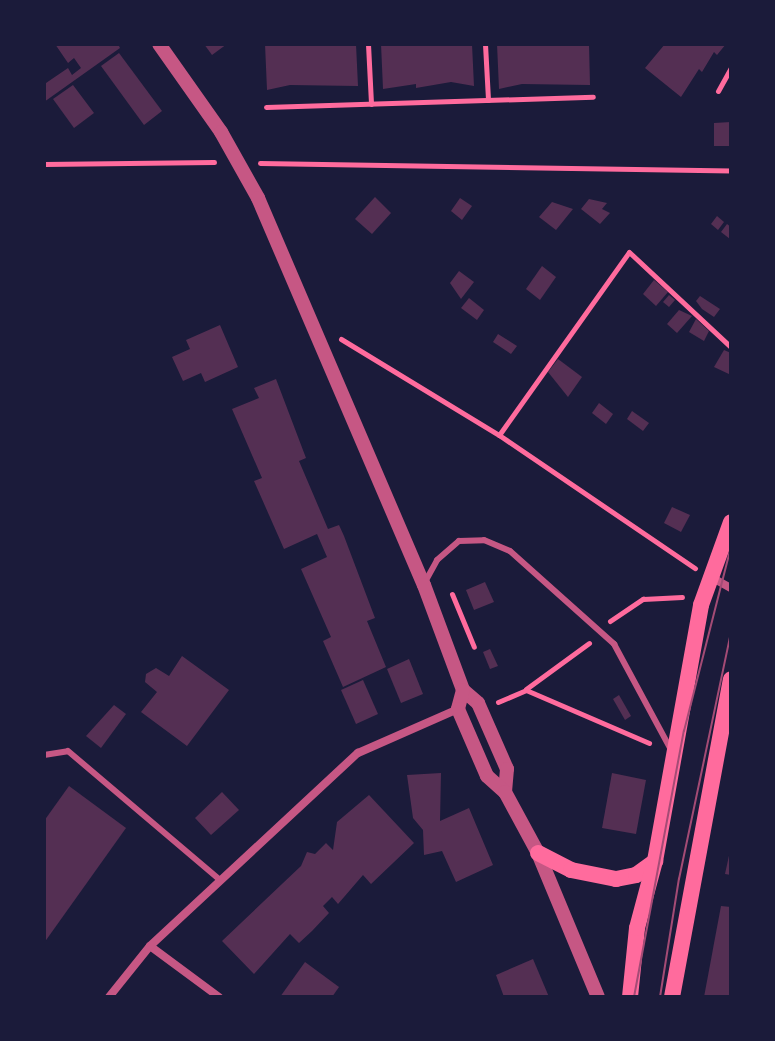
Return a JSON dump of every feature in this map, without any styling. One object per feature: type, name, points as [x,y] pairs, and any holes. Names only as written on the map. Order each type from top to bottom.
[{"type":"main road","points":[[630,997],[637,928],[655,861],[671,750],[710,577],[731,522]]},
{"type":"main road","points":[[672,997],[731,679]]},
{"type":"main road","points":[[538,853],[571,870],[616,879],[636,875],[655,861]]},
{"type":"street","points":[[159,44],[240,163],[424,585],[463,690],[478,703],[507,769],[505,792]]},
{"type":"street","points":[[710,577],[731,588]]},
{"type":"street","points":[[463,690],[458,709],[487,776],[505,792],[538,853],[598,997]]},
{"type":"street","points":[[109,997],[150,946],[358,753],[458,709]]},
{"type":"street","points":[[150,946],[219,997]]},
{"type":"lane","points":[[424,585],[437,560],[459,541],[484,540],[510,551],[614,644],[671,750]]},
{"type":"lane","points":[[44,755],[68,751],[220,880]]},
{"type":"path","points":[[368,44],[371,104]]},
{"type":"path","points":[[485,44],[488,100]]},
{"type":"path","points":[[718,91],[731,68]]},
{"type":"path","points":[[266,107],[593,97]]},
{"type":"path","points":[[44,164],[240,163],[731,170]]},
{"type":"path","points":[[499,435],[629,252],[731,347]]},
{"type":"path","points":[[310,319],[499,435],[710,577]]},
{"type":"path","points":[[498,701],[526,690],[654,745]]},
{"type":"building","points":[[55,44],[118,44],[120,48],[44,102],[46,83],[68,68],[72,75],[81,68],[74,58],[68,63]]},
{"type":"building","points":[[204,44],[227,44],[212,55]]},
{"type":"building","points":[[265,44],[356,44],[358,86],[290,85],[267,90]]},
{"type":"building","points":[[381,44],[472,44],[474,86],[451,82],[383,89]]},
{"type":"building","points":[[497,44],[589,44],[590,85],[522,84],[499,89]]},
{"type":"building","points":[[665,44],[726,44],[717,55],[714,52],[702,72],[699,69],[681,97],[645,68]]},
{"type":"building","points":[[119,53],[162,111],[144,125],[101,66]]},
{"type":"building","points":[[73,85],[94,113],[74,128],[53,99]]},
{"type":"building","points":[[731,122],[731,146],[714,146],[714,123]]},
{"type":"building","points":[[375,197],[391,213],[372,234],[355,219]]},
{"type":"building","points":[[460,198],[472,206],[462,220],[451,211]]},
{"type":"building","points":[[589,199],[607,203],[602,209],[610,213],[600,224],[581,209]]},
{"type":"building","points":[[552,202],[573,209],[556,230],[539,217]]},
{"type":"building","points":[[717,216],[724,222],[718,230],[711,224]]},
{"type":"building","points":[[727,224],[731,227],[730,239],[721,232]]},
{"type":"building","points":[[542,266],[556,277],[540,300],[526,289]]},
{"type":"building","points":[[459,271],[474,282],[461,299],[450,283]]},
{"type":"building","points":[[654,280],[668,292],[656,306],[643,294]]},
{"type":"building","points":[[669,295],[675,300],[669,307],[663,302]]},
{"type":"building","points":[[700,296],[720,309],[714,317],[696,301]]},
{"type":"building","points":[[469,298],[484,310],[477,320],[461,308]]},
{"type":"building","points":[[679,310],[692,316],[677,333],[667,324]]},
{"type":"building","points":[[696,319],[709,331],[704,341],[689,332]]},
{"type":"building","points":[[220,325],[238,367],[205,382],[201,373],[183,381],[172,357],[190,349],[186,340]]},
{"type":"building","points":[[498,334],[517,346],[511,354],[493,342]]},
{"type":"building","points":[[724,350],[731,353],[731,375],[714,367]]},
{"type":"building","points":[[558,359],[582,377],[568,397],[548,372]]},
{"type":"building","points":[[276,379],[306,458],[299,461],[328,529],[339,525],[344,536],[375,618],[367,621],[386,667],[343,687],[323,641],[331,637],[301,569],[327,557],[317,534],[284,549],[254,481],[262,478],[232,409],[259,398],[254,388]]},
{"type":"building","points":[[599,403],[613,414],[606,424],[592,413]]},
{"type":"building","points":[[632,411],[649,423],[643,431],[627,419]]},
{"type":"building","points":[[672,507],[690,515],[681,532],[664,523]]},
{"type":"building","points":[[485,582],[494,602],[474,610],[466,590]]},
{"type":"building","points":[[490,649],[498,666],[490,669],[483,652]]},
{"type":"building","points":[[182,656],[229,690],[187,746],[141,712],[157,692],[145,682],[146,674],[156,668],[169,676]]},
{"type":"building","points":[[409,659],[423,694],[401,703],[387,669]]},
{"type":"building","points":[[363,680],[378,714],[356,724],[341,690]]},
{"type":"building","points":[[619,695],[631,716],[625,720],[613,699]]},
{"type":"building","points":[[114,705],[126,714],[101,748],[86,736]]},
{"type":"building","points":[[441,773],[440,821],[469,808],[493,865],[456,882],[442,851],[424,855],[423,830],[413,818],[407,775]]},
{"type":"building","points":[[612,773],[646,780],[636,834],[602,828]]},
{"type":"building","points":[[69,786],[126,828],[44,943],[44,821]]},
{"type":"building","points":[[222,792],[239,810],[211,835],[195,818]]},
{"type":"building","points":[[369,795],[414,843],[371,884],[363,875],[338,904],[332,897],[323,906],[329,913],[312,931],[299,943],[290,934],[254,974],[222,941],[301,866],[307,852],[315,854],[326,843],[333,850],[337,822]]},
{"type":"building","points":[[731,851],[731,875],[725,874]]},
{"type":"building","points":[[721,906],[731,907],[731,997],[704,997]]},
{"type":"building","points":[[533,959],[549,997],[504,997],[496,975]]},
{"type":"building","points":[[305,962],[339,987],[332,997],[280,997]]},
{"type":"tram line","points":[[634,997],[684,731],[731,547]]},
{"type":"tram line","points":[[660,997],[679,879],[731,633]]}]
